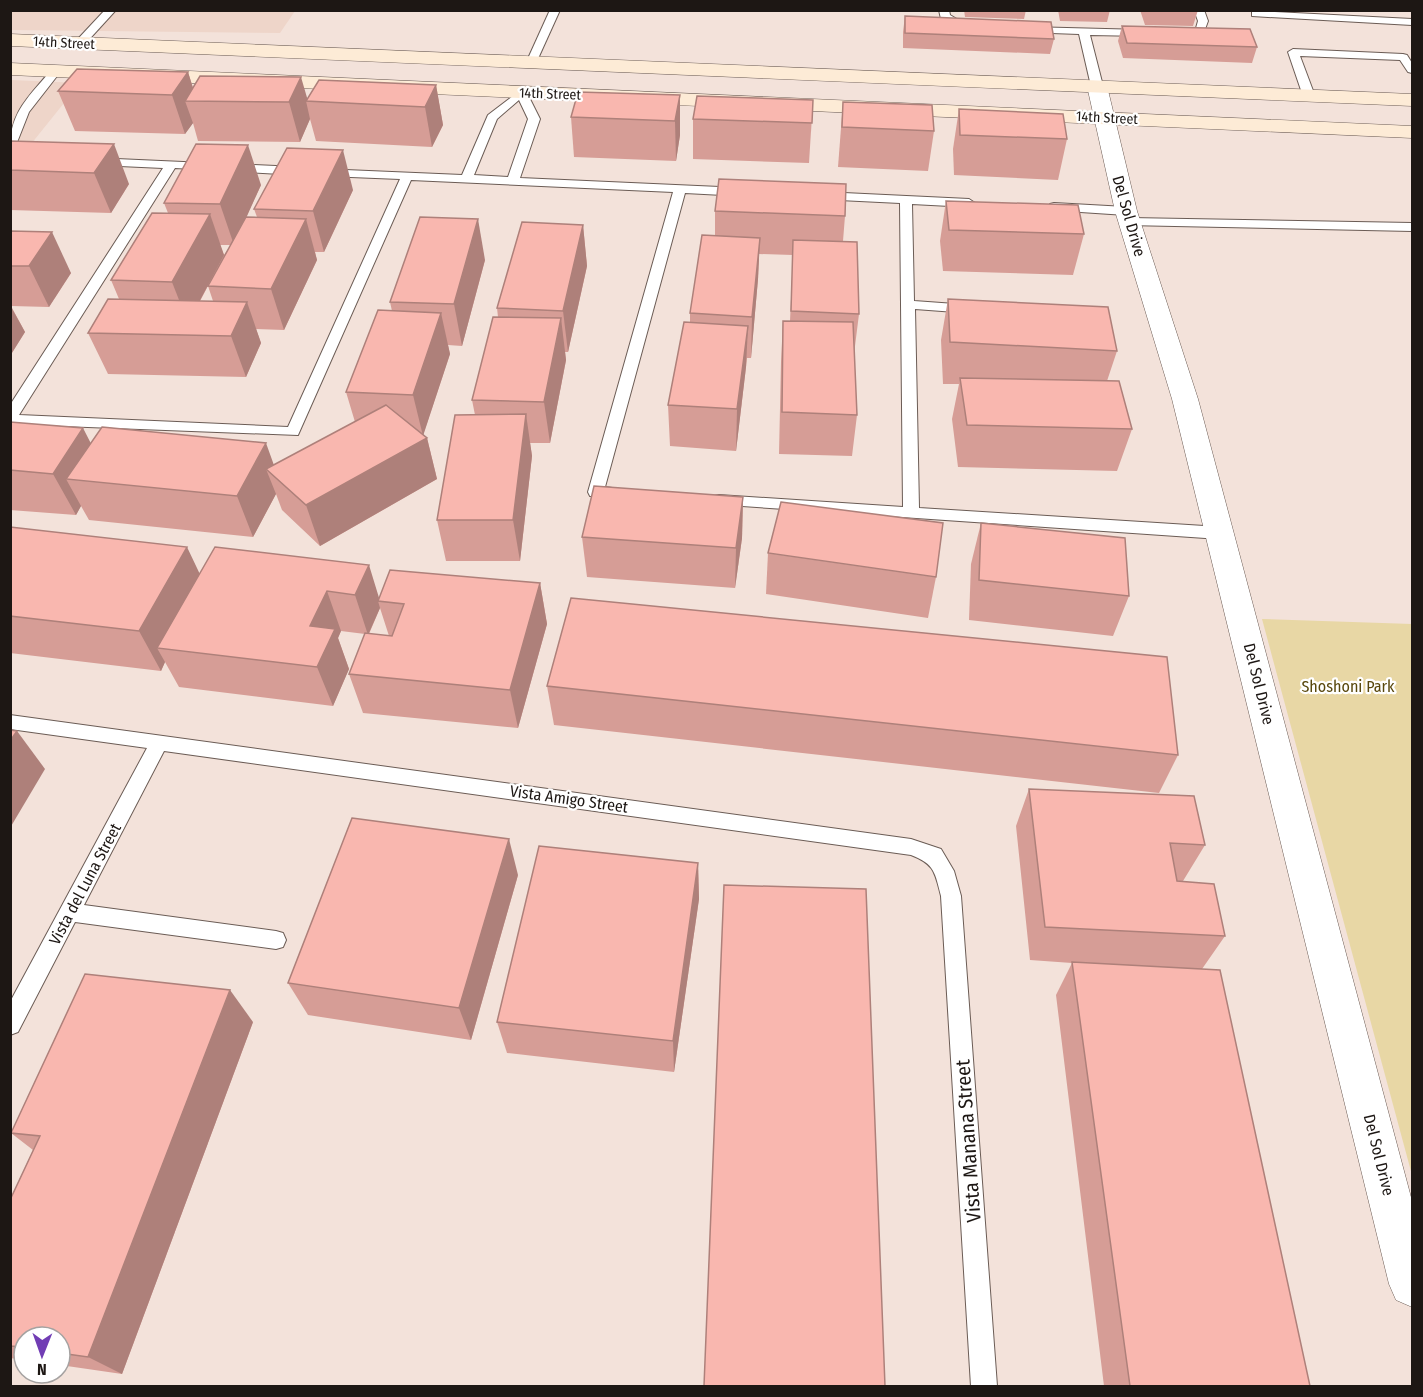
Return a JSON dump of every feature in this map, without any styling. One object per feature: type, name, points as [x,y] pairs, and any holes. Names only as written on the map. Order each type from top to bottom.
[{"type":"main road","name":"14th Street","points":[[10,40],[1413,100]]},
{"type":"main road","points":[[56,71],[80,43]]},
{"type":"main road","points":[[521,93],[531,63]]},
{"type":"main road","name":"14th Street","points":[[10,69],[1413,132]]},
{"type":"street","name":"Del Sol Drive","points":[[1097,86],[1128,217],[1185,399],[1413,1284]]},
{"type":"lane","points":[[80,43],[111,10]]},
{"type":"lane","points":[[531,63],[555,10]]},
{"type":"lane","points":[[944,10],[945,17],[965,28],[976,28]]},
{"type":"lane","points":[[1171,33],[1200,30],[1203,21],[1200,10]]},
{"type":"lane","points":[[1256,14],[1413,22]]},
{"type":"lane","points":[[1012,30],[1152,33]]},
{"type":"lane","points":[[1084,33],[1097,86]]},
{"type":"lane","points":[[1309,96],[1293,52],[1403,57],[1413,70]]},
{"type":"lane","points":[[10,145],[24,111],[56,71]]},
{"type":"lane","points":[[466,179],[492,117],[521,93],[534,119],[513,181]]},
{"type":"lane","points":[[10,110],[24,111]]},
{"type":"lane","points":[[89,161],[751,193]]},
{"type":"lane","points":[[171,165],[10,418],[293,432],[407,176]]},
{"type":"lane","points":[[631,494],[596,492],[680,189]]},
{"type":"lane","points":[[811,196],[987,204]]},
{"type":"lane","points":[[906,200],[911,512]]},
{"type":"lane","points":[[1045,207],[1128,217],[1413,226]]},
{"type":"lane","points":[[908,305],[988,310]]},
{"type":"lane","points":[[701,499],[1220,533]]},
{"type":"lane","name":"Vista Amigo Street","points":[[10,722],[911,847],[934,855],[944,872],[951,896]]},
{"type":"lane","name":"Vista del Luna Street","points":[[10,1025],[159,743]]},
{"type":"lane","name":"Vista Manana Street","points":[[951,896],[984,1386]]},
{"type":"lane","points":[[70,912],[276,940]]},
{"type":"shaded area","points":[[11,11],[295,11],[280,33],[11,30]]},
{"type":"shaded area","points":[[11,80],[80,83],[11,169]]},
{"type":"green space","name":"Shoshoni Park","points":[[1262,619],[1412,624],[1412,1175]]},
{"type":"building","points":[[905,16],[1051,22],[1054,39],[905,33]]},
{"type":"building","points":[[1122,26],[1250,29],[1257,47],[1127,43]]},
{"type":"building","points":[[77,69],[188,72],[172,95],[58,91]]},
{"type":"building","points":[[200,76],[301,77],[289,102],[185,101]]},
{"type":"building","points":[[319,80],[436,85],[425,107],[306,101]]},
{"type":"building","points":[[578,92],[680,95],[675,121],[571,117]]},
{"type":"building","points":[[697,96],[813,100],[812,123],[693,119]]},
{"type":"building","points":[[843,102],[932,105],[934,131],[842,127]]},
{"type":"building","points":[[959,109],[1063,114],[1067,139],[960,135]]},
{"type":"building","points":[[10,141],[114,144],[94,173],[10,170]]},
{"type":"building","points":[[196,144],[248,145],[220,204],[164,203]]},
{"type":"building","points":[[287,148],[343,150],[313,211],[254,209]]},
{"type":"building","points":[[719,179],[846,184],[845,216],[715,211]]},
{"type":"building","points":[[946,201],[1078,205],[1084,234],[949,230]]},
{"type":"building","points":[[152,213],[210,214],[172,282],[111,280]]},
{"type":"building","points":[[246,217],[306,219],[271,289],[208,286]]},
{"type":"building","points":[[420,217],[478,219],[454,304],[390,302]]},
{"type":"building","points":[[522,222],[583,225],[563,311],[497,308]]},
{"type":"building","points":[[10,231],[52,232],[29,266],[10,266]]},
{"type":"building","points":[[702,235],[760,238],[752,317],[690,313]]},
{"type":"building","points":[[793,240],[857,242],[859,314],[791,311]]},
{"type":"building","points":[[108,299],[247,302],[231,336],[88,333]]},
{"type":"building","points":[[948,299],[1108,307],[1117,351],[950,342]]},
{"type":"building","points":[[378,310],[441,313],[413,395],[346,392]]},
{"type":"building","points":[[493,317],[561,318],[544,402],[472,400]]},
{"type":"building","points":[[783,321],[853,322],[857,415],[782,412]]},
{"type":"building","points":[[684,322],[748,326],[737,409],[668,405]]},
{"type":"building","points":[[960,378],[1119,381],[1132,429],[967,425]]},
{"type":"building","points":[[386,405],[427,438],[306,505],[266,469]]},
{"type":"building","points":[[526,414],[513,520],[437,520],[455,415]]},
{"type":"building","points":[[10,422],[83,428],[53,474],[10,470]]},
{"type":"building","points":[[102,427],[266,443],[237,496],[66,479]]},
{"type":"building","points":[[594,486],[743,497],[736,548],[582,537]]},
{"type":"building","points":[[781,502],[943,523],[936,577],[768,553]]},
{"type":"building","points":[[981,523],[1125,538],[1129,596],[979,580]]},
{"type":"building","points":[[10,527],[187,547],[139,631],[10,616]]},
{"type":"building","points":[[215,547],[369,565],[355,595],[327,591],[310,626],[335,629],[317,667],[157,648]]},
{"type":"building","points":[[390,570],[540,583],[510,690],[349,674],[365,633],[392,636],[404,604],[378,601]]},
{"type":"building","points":[[571,598],[1167,657],[1178,755],[547,686]]},
{"type":"building","points":[[10,730],[17,731],[10,741]]},
{"type":"building","points":[[1029,789],[1194,796],[1205,845],[1170,843],[1177,881],[1214,884],[1225,936],[1045,927]]},
{"type":"building","points":[[352,818],[509,839],[459,1008],[288,983]]},
{"type":"building","points":[[539,846],[698,863],[673,1041],[497,1022]]},
{"type":"building","points":[[724,885],[866,889],[885,1386],[704,1386]]},
{"type":"building","points":[[1072,962],[1220,970],[1310,1386],[1130,1386]]},
{"type":"building","points":[[85,974],[230,990],[88,1357],[72,1355],[72,1325],[12,1325],[12,1346],[10,1346],[10,1200],[40,1136],[11,1133]]}]
